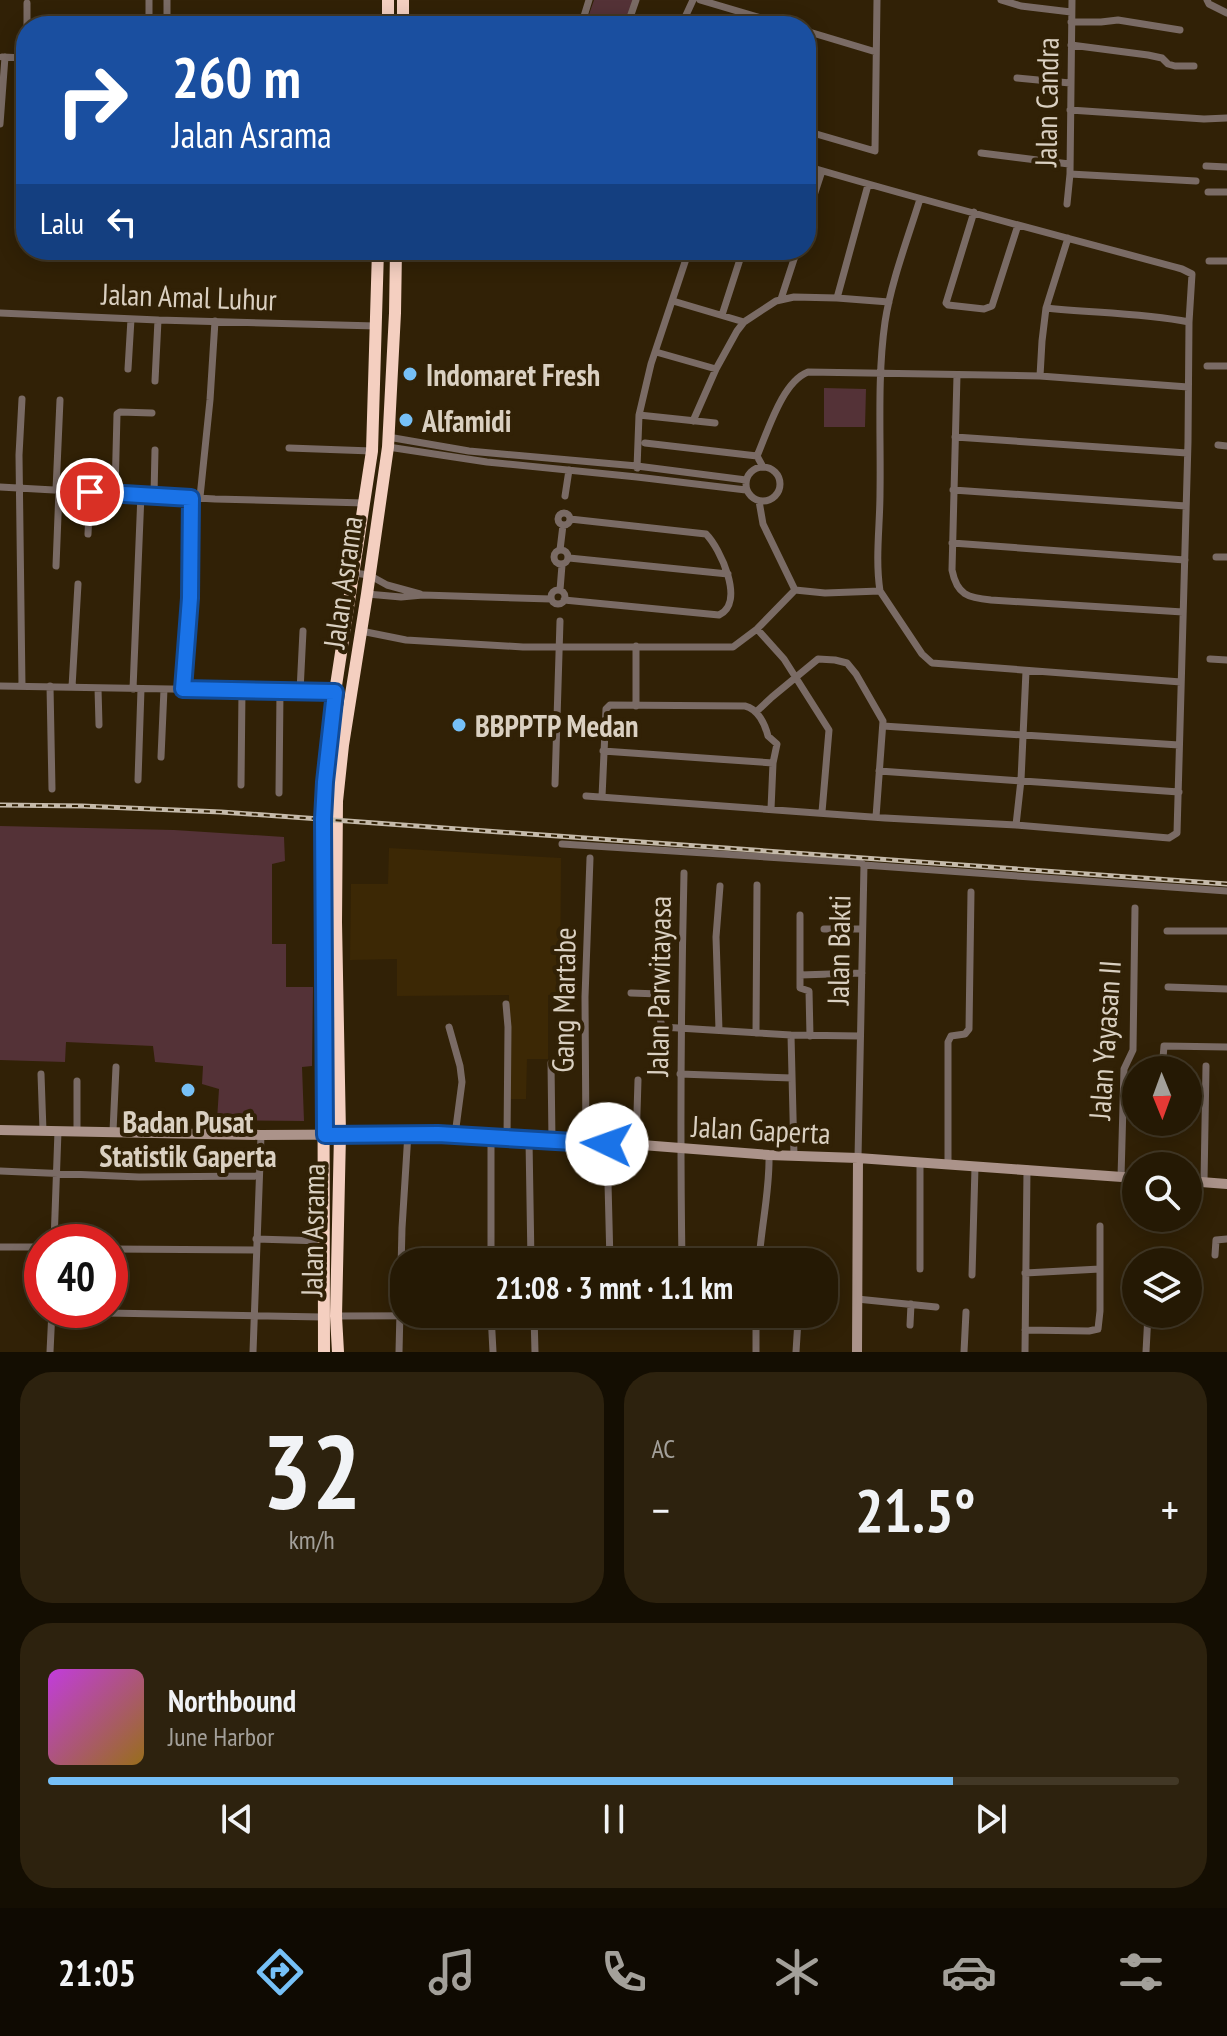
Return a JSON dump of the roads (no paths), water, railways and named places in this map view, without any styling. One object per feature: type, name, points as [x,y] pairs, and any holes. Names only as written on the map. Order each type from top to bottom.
[{"type":"highway","name":"Jalan Asrama","points":[[324,1352],[323,819],[335,692],[372,451],[378,260]]},
{"type":"highway","name":"Jalan Asrama","points":[[338,1352],[337,801],[343,745],[368,632],[369,575],[388,442],[396,260]]},
{"type":"street","points":[[700,0],[754,16]]},
{"type":"street","points":[[816,134],[875,151],[877,0]]},
{"type":"street","points":[[1001,0],[1021,6],[1071,12]]},
{"type":"street","name":"Jalan Candra","points":[[1067,204],[1072,0]]},
{"type":"street","points":[[1207,0],[1227,13]]},
{"type":"street","points":[[27,3],[27,16]]},
{"type":"street","points":[[1071,22],[1118,20],[1180,30]]},
{"type":"street","points":[[816,34],[876,52]]},
{"type":"street","points":[[1071,45],[1148,55],[1162,58],[1175,66],[1194,66]]},
{"type":"street","points":[[0,124],[2,57]]},
{"type":"street","points":[[1017,78],[1070,83]]},
{"type":"street","points":[[1070,110],[1227,118]]},
{"type":"street","points":[[981,153],[1069,164]]},
{"type":"street","points":[[1206,166],[1227,167]]},
{"type":"street","points":[[586,796],[1169,838],[1177,833],[1189,322],[1193,276],[1189,271],[816,169]]},
{"type":"street","points":[[816,189],[822,171]]},
{"type":"street","points":[[1070,174],[1196,181]]},
{"type":"street","points":[[837,298],[868,185]]},
{"type":"street","points":[[1208,192],[1227,192]]},
{"type":"street","points":[[920,199],[885,322],[877,571],[880,591],[922,654],[932,663],[1181,682]]},
{"type":"street","points":[[974,212],[946,303],[948,305],[984,309],[992,306],[1018,225]]},
{"type":"street","points":[[1040,376],[1046,308],[1068,238]]},
{"type":"street","points":[[637,477],[639,415],[651,364],[686,260]]},
{"type":"street","points":[[722,315],[740,260]]},
{"type":"street","points":[[781,299],[794,260]]},
{"type":"street","points":[[1209,261],[1227,261]]},
{"type":"street","points":[[693,421],[716,369],[744,322],[781,299],[837,298],[889,302]]},
{"type":"street","points":[[673,301],[744,322]]},
{"type":"street","points":[[1046,308],[1153,315],[1189,322]]},
{"type":"street","name":"Jalan Amal Luhur","points":[[0,313],[376,326]]},
{"type":"street","points":[[128,369],[131,319]]},
{"type":"street","points":[[155,381],[158,320]]},
{"type":"street","points":[[183,689],[195,497],[210,400],[215,321]]},
{"type":"street","points":[[656,352],[716,369]]},
{"type":"street","points":[[1207,366],[1227,366]]},
{"type":"street","points":[[757,456],[785,392],[803,373],[813,371],[1040,376],[1188,387]]},
{"type":"street","points":[[957,375],[952,543],[954,579],[968,597],[1183,612]]},
{"type":"street","points":[[22,399],[19,455],[22,686]]},
{"type":"street","points":[[56,566],[60,400]]},
{"type":"street","points":[[115,493],[117,414],[152,413]]},
{"type":"street","points":[[639,415],[715,423]]},
{"type":"street","points":[[955,437],[1187,453]]},
{"type":"street","points":[[388,442],[450,447],[468,455],[569,470],[746,490]]},
{"type":"street","points":[[388,442],[448,457],[468,455],[637,466],[746,480]]},
{"type":"street","points":[[645,443],[757,456]]},
{"type":"street","points":[[289,448],[372,451]]},
{"type":"street","points":[[154,495],[155,450]]},
{"type":"street","points":[[757,456],[763,467]]},
{"type":"street","points":[[769,468],[778,475],[780,486],[771,500],[759,501],[749,495],[746,480],[752,471],[769,468]]},
{"type":"street","points":[[565,496],[569,470]]},
{"type":"street","points":[[0,487],[365,503]]},
{"type":"street","points":[[953,490],[1186,506]]},
{"type":"street","points":[[88,534],[90,492]]},
{"type":"street","points":[[138,780],[141,494]]},
{"type":"street","points":[[759,501],[763,524],[795,590]]},
{"type":"street","points":[[367,594],[551,599],[559,604],[564,600],[719,615],[729,608],[731,585],[728,574],[709,536],[702,532],[570,519],[568,524],[563,525],[560,550],[554,558],[562,565]]},
{"type":"street","points":[[952,543],[1185,560]]},
{"type":"street","points":[[560,550],[569,558]]},
{"type":"street","points":[[1216,557],[1227,557]]},
{"type":"street","points":[[569,558],[728,574]]},
{"type":"street","points":[[564,600],[560,590],[562,565],[569,558]]},
{"type":"street","points":[[354,573],[369,575],[387,585],[423,595]]},
{"type":"street","points":[[72,687],[78,584]]},
{"type":"street","points":[[386,596],[387,585]]},
{"type":"street","points":[[551,599],[553,592],[560,590]]},
{"type":"street","points":[[795,590],[825,593],[880,591]]},
{"type":"street","points":[[368,632],[523,647],[733,647],[757,629],[795,590]]},
{"type":"street","points":[[555,784],[560,621]]},
{"type":"street","points":[[757,629],[784,659],[829,730],[822,812]]},
{"type":"street","points":[[300,691],[303,631]]},
{"type":"street","points":[[636,646],[636,706]]},
{"type":"street","points":[[756,712],[818,659],[847,663],[883,726],[876,817]]},
{"type":"street","points":[[1210,659],[1227,660]]},
{"type":"street","points":[[1016,825],[1026,671]]},
{"type":"street","points":[[0,686],[335,692]]},
{"type":"street","points":[[50,686],[52,789]]},
{"type":"street","points":[[98,688],[99,725]]},
{"type":"street","points":[[161,757],[164,689]]},
{"type":"street","points":[[241,785],[242,690]]},
{"type":"street","points":[[279,793],[280,691]]},
{"type":"street","points":[[602,797],[606,709],[612,705],[745,706],[756,712],[768,736],[777,744],[771,809]]},
{"type":"street","points":[[883,726],[1179,745]]},
{"type":"street","points":[[603,751],[773,763]]},
{"type":"street","points":[[879,771],[1179,792]]},
{"type":"street","points":[[562,844],[864,865]]},
{"type":"street","name":"Gang Martabe","points":[[586,1143],[585,997],[590,858]]},
{"type":"street","name":"Jalan Bakti","points":[[857,1352],[864,865],[1227,891]]},
{"type":"street","name":"Jalan Parwitayasa","points":[[682,1248],[680,1028],[684,873]]},
{"type":"street","points":[[756,1033],[757,885]]},
{"type":"street","points":[[719,1030],[716,937],[720,886]]},
{"type":"street","points":[[948,1164],[948,1042],[951,1036],[965,1034],[969,1029],[971,892]]},
{"type":"street","name":"Jalan Yayasan II","points":[[1130,1056],[1133,1050],[1135,908]]},
{"type":"street","points":[[800,915],[801,989],[809,991],[810,1036]]},
{"type":"street","points":[[824,929],[861,929]]},
{"type":"street","points":[[1167,931],[1227,931]]},
{"type":"street","points":[[659,962],[661,1026],[810,1036],[860,1036]]},
{"type":"street","points":[[800,975],[862,973]]},
{"type":"street","points":[[1168,987],[1227,989]]},
{"type":"street","points":[[631,993],[659,994]]},
{"type":"street","points":[[506,1004],[507,1139]]},
{"type":"street","points":[[447,1135],[461,1097],[462,1082],[449,1027]]},
{"type":"street","points":[[791,1035],[794,1156]]},
{"type":"street","points":[[1163,1056],[1164,1046],[1227,1047]]},
{"type":"street","points":[[551,1063],[552,1141]]},
{"type":"street","points":[[1206,1066],[1204,1182],[1227,1184]]},
{"type":"street","points":[[113,1131],[116,1067]]},
{"type":"street","points":[[41,1074],[43,1131]]},
{"type":"street","points":[[680,1074],[792,1078]]},
{"type":"street","points":[[636,1145],[638,1080]]},
{"type":"street","points":[[77,1081],[77,1131]]},
{"type":"street","name":"Jalan Gaperta","points":[[0,1130],[261,1135],[408,1133],[858,1158],[1121,1177]]},
{"type":"street","points":[[55,1224],[58,1131]]},
{"type":"street","points":[[402,1248],[408,1133]]},
{"type":"street","points":[[253,1352],[261,1135]]},
{"type":"street","name":"Jalan Yayasan II","points":[[1121,1177],[1123,1136]]},
{"type":"street","points":[[491,1138],[491,1248]]},
{"type":"street","points":[[529,1140],[531,1248]]},
{"type":"street","points":[[607,1144],[610,1248]]},
{"type":"street","points":[[760,1248],[769,1155]]},
{"type":"street","points":[[920,1162],[920,1269]]},
{"type":"street","points":[[972,1275],[975,1167]]},
{"type":"street","points":[[1025,1352],[1027,1169]]},
{"type":"street","points":[[0,1171],[139,1177],[259,1176]]},
{"type":"street","points":[[1025,1330],[1098,1329],[1100,1226]]},
{"type":"street","points":[[256,1239],[323,1241]]},
{"type":"street","points":[[1215,1255],[1216,1240],[1227,1239]]},
{"type":"street","points":[[0,1247],[24,1247]]},
{"type":"street","points":[[128,1249],[256,1250]]},
{"type":"street","points":[[1025,1273],[1100,1269]]},
{"type":"street","points":[[857,1299],[936,1307]]},
{"type":"street","points":[[910,1325],[911,1304]]},
{"type":"street","points":[[964,1352],[966,1312]]},
{"type":"street","points":[[128,1313],[322,1317]]},
{"type":"street","points":[[336,1316],[390,1316]]},
{"type":"street","points":[[50,1352],[51,1328]]},
{"type":"street","points":[[399,1352],[401,1328]]},
{"type":"street","points":[[492,1328],[493,1352]]},
{"type":"street","points":[[534,1328],[535,1352]]},
{"type":"street","points":[[756,1328],[756,1352]]},
{"type":"street","points":[[796,1352],[797,1328]]},
{"type":"street","points":[[1146,1352],[1147,1328]]},
{"type":"railway","points":[[0,805],[221,812],[1227,884]]},
{"type":"place","name":"Indomaret Fresh","points":[[410,374]]},
{"type":"place","name":"Alfamidi","points":[[406,420]]},
{"type":"place","name":"BBPPTP Medan","points":[[459,725]]},
{"type":"place","name":"Badan Pusat Statistik Gaperta","points":[[188,1090]]}]
